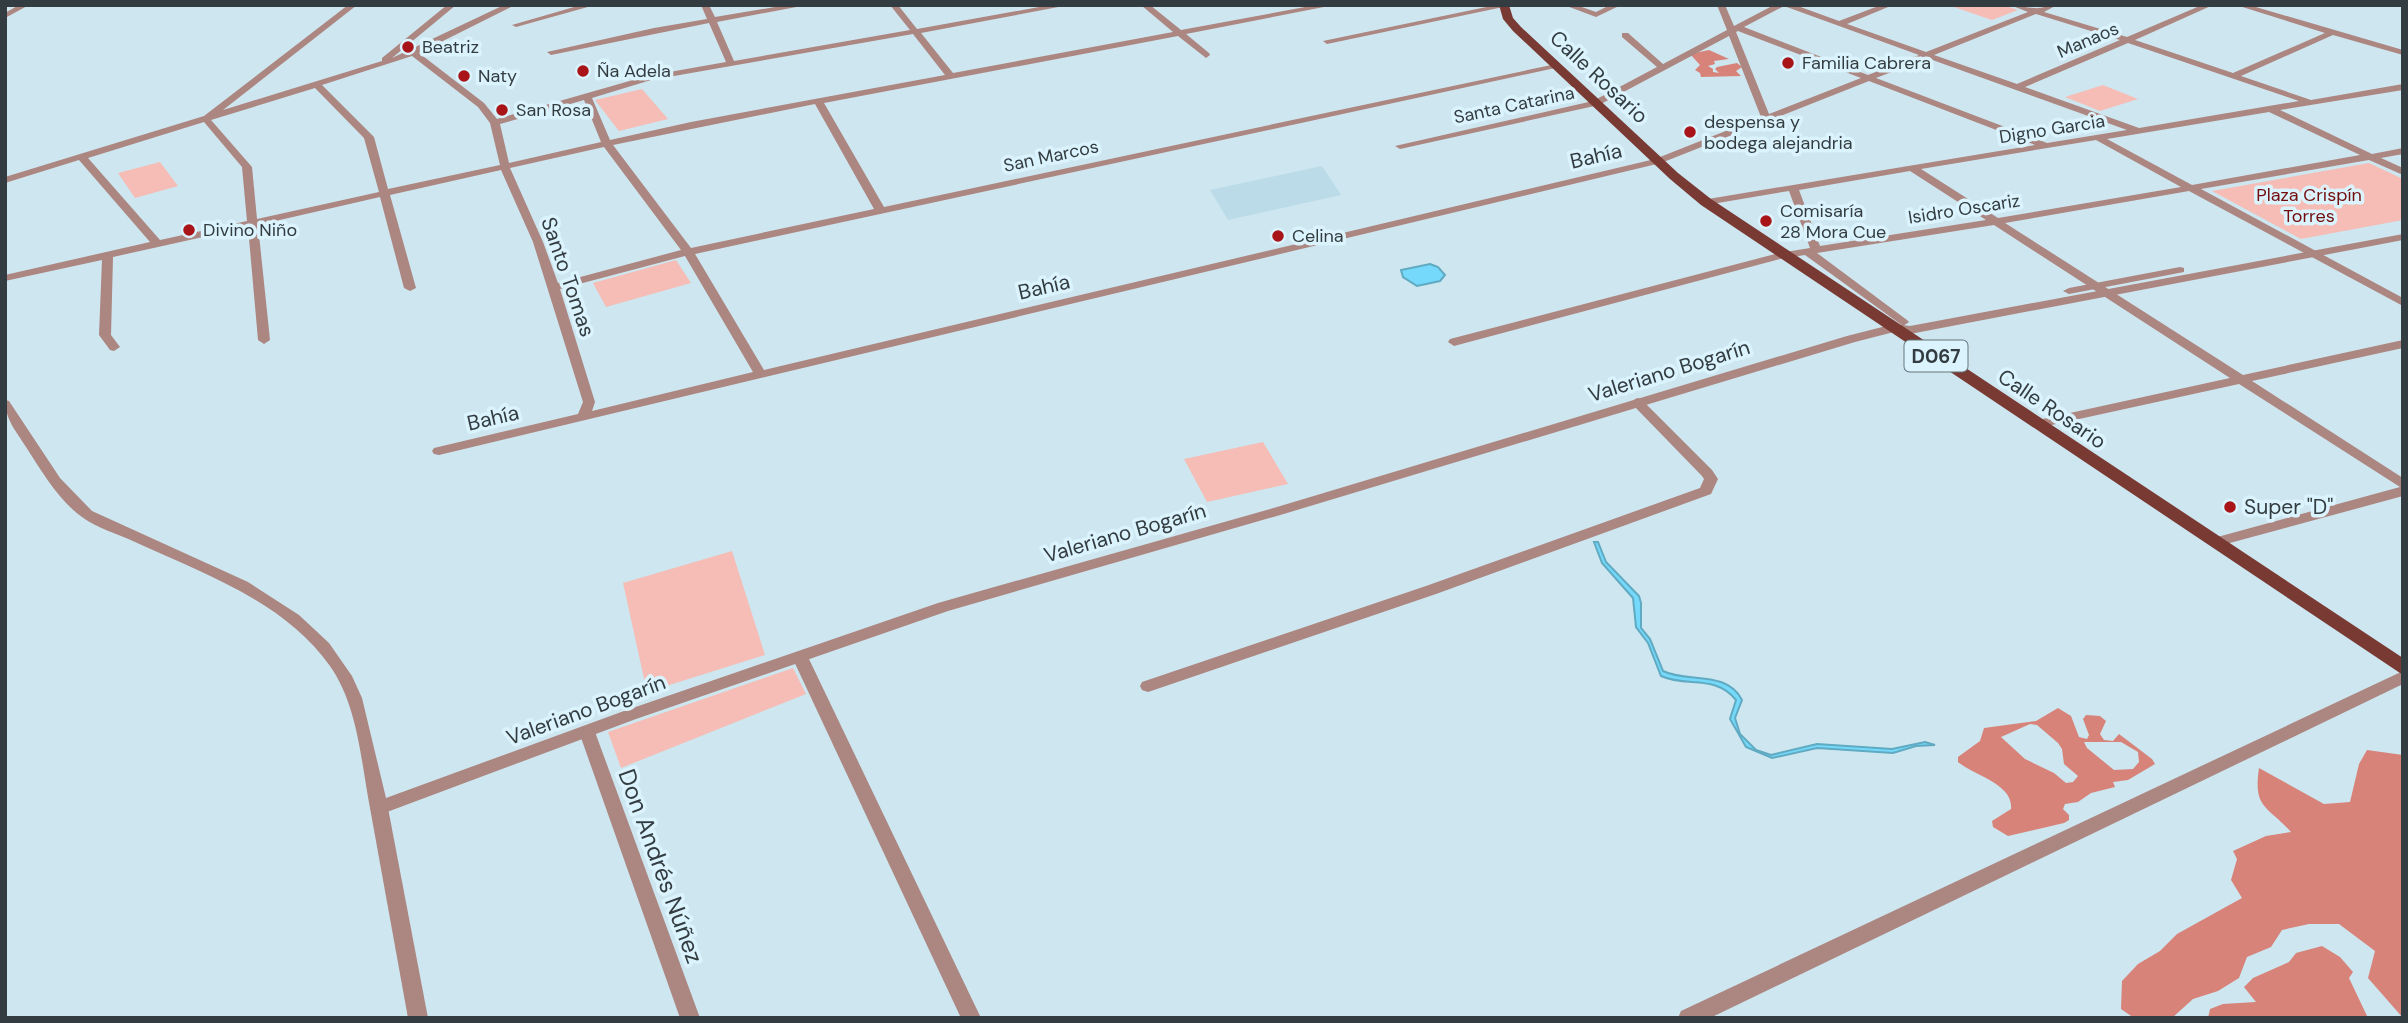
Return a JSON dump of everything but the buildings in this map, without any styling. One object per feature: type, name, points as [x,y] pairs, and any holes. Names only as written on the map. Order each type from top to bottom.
[{"type":"main road","name":"Calle Rosario","points":[[1504,6],[1511,23],[1658,161],[1706,202],[1849,299],[1898,325],[2038,424],[2403,668]]},
{"type":"street","points":[[5,16],[24,5]]},
{"type":"street","points":[[206,119],[353,5]]},
{"type":"street","points":[[378,65],[452,5]]},
{"type":"street","points":[[5,180],[413,53],[511,5]]},
{"type":"street","points":[[516,24],[591,5]]},
{"type":"street","points":[[705,5],[731,64]]},
{"type":"street","points":[[551,52],[803,5]]},
{"type":"street","points":[[894,5],[951,76]]},
{"type":"street","points":[[413,53],[481,104],[495,123],[650,78],[1065,5]]},
{"type":"street","points":[[1145,5],[1206,55]]},
{"type":"street","points":[[5,278],[253,225],[607,144],[818,101],[1329,5]]},
{"type":"street","points":[[1568,5],[1596,15],[1617,5]]},
{"type":"street","points":[[1721,5],[1735,30],[1766,119]]},
{"type":"street","name":"Santa Catarina","points":[[1400,146],[1596,103],[1780,5]]},
{"type":"street","points":[[1787,5],[2139,131]]},
{"type":"street","points":[[1839,24],[1889,5]]},
{"type":"street","points":[[2014,5],[2128,40],[2310,103]]},
{"type":"street","name":"Bahía","points":[[439,451],[1658,161],[2053,5]]},
{"type":"street","name":"Manaos","points":[[2018,87],[2209,5]]},
{"type":"street","points":[[2240,5],[2403,53]]},
{"type":"street","points":[[1327,41],[1504,6]]},
{"type":"street","points":[[1735,30],[2047,146]]},
{"type":"street","points":[[2233,76],[2333,32]]},
{"type":"street","points":[[1625,35],[1663,68]]},
{"type":"street","name":"San Marcos","points":[[554,287],[688,252],[1556,66]]},
{"type":"street","points":[[317,85],[369,136],[410,288]]},
{"type":"street","name":"Digno Garcia","points":[[1706,202],[2403,88]]},
{"type":"street","points":[[587,96],[607,144],[688,252],[761,374]]},
{"type":"street","points":[[818,101],[880,211]]},
{"type":"street","points":[[2270,109],[2403,172]]},
{"type":"street","points":[[206,119],[247,167],[264,340]]},
{"type":"street","name":"Santo Tomas","points":[[495,123],[505,167],[538,242],[589,402]]},
{"type":"street","points":[[2099,138],[2403,303]]},
{"type":"street","name":"Isidro Oscariz","points":[[1454,342],[1783,256],[2403,151]]},
{"type":"street","points":[[82,156],[158,245]]},
{"type":"street","points":[[1912,168],[2403,484]]},
{"type":"street","points":[[1793,188],[1812,251],[1898,325],[1910,330],[2403,237]]},
{"type":"street","points":[[1898,325],[2403,228]]},
{"type":"street","points":[[108,256],[105,335],[114,347]]},
{"type":"street","points":[[1849,299],[1866,295]]},
{"type":"street","name":"Valeriano Bogarín","points":[[379,808],[943,607],[1282,510],[1898,325]]},
{"type":"street","points":[[2038,424],[2403,344]]},
{"type":"street","points":[[583,417],[589,402],[618,408]]},
{"type":"street","points":[[1148,686],[1430,590],[1706,491],[1711,479],[1707,473],[1637,402]]},
{"type":"street","points":[[5,404],[50,474],[87,514],[267,599],[305,629],[334,662],[353,697],[379,808],[418,1018]]},
{"type":"street","points":[[2215,542],[2403,491]]},
{"type":"street","points":[[800,657],[971,1018]]},
{"type":"street","points":[[1688,1018],[2403,677]]},
{"type":"street","name":"Don Andrés Núñez","points":[[587,732],[690,1018]]},
{"type":"shaded area","points":[[1709,50],[1729,59],[1714,61],[1715,64],[1708,66],[1713,72],[1719,73],[1715,69],[1717,67],[1737,63],[1742,67],[1736,71],[1741,76],[1701,77],[1695,70],[1700,65],[1690,54]]},
{"type":"shaded area","points":[[1322,166],[1341,195],[1228,220],[1210,190]]},
{"type":"shaded area","points":[[2058,708],[2071,716],[2079,737],[2087,739],[2089,735],[2083,719],[2086,715],[2100,716],[2106,721],[2100,734],[2104,740],[2113,741],[2119,734],[2155,764],[2128,780],[2113,782],[2115,787],[2091,793],[2078,802],[2065,804],[2063,809],[2069,815],[2069,820],[2064,823],[2008,836],[1993,827],[1992,821],[2011,809],[2006,793],[1958,762],[1958,757],[1980,741],[1984,728],[2036,721]],"holes":[[[2030,724],[2037,725],[2058,743],[2062,749],[2064,764],[2078,776],[2073,782],[2066,783],[2054,773],[2025,759],[2001,737]],[[2084,742],[2121,742],[2138,752],[2139,762],[2133,769],[2114,770],[2087,748]]]},
{"type":"shaded area","points":[[2367,750],[2403,755],[2403,1018],[2368,978],[2375,951],[2339,924],[2309,924],[2282,930],[2271,947],[2247,957],[2239,978],[2218,991],[2193,999],[2172,1018],[2134,1018],[2121,1009],[2122,981],[2138,964],[2160,951],[2177,934],[2242,898],[2231,880],[2237,859],[2233,851],[2266,836],[2291,832],[2260,799],[2259,768],[2324,804],[2350,802],[2359,764]]},
{"type":"shaded area","points":[[2322,946],[2340,957],[2353,972],[2349,978],[2368,1018],[2208,1018],[2210,1009],[2223,1004],[2256,1002],[2244,987],[2253,978],[2289,962],[2296,953]]},
{"type":"green space","points":[[1948,5],[2003,5],[2018,10],[1992,20]]},
{"type":"green space","points":[[2103,85],[2138,99],[2100,111],[2065,97]]},
{"type":"green space","points":[[642,89],[668,119],[619,131],[595,100]]},
{"type":"green space","points":[[160,162],[178,186],[135,198],[118,173]]},
{"type":"green space","name":"Plaza Crispín Torres","points":[[2369,163],[2403,179],[2403,220],[2301,239],[2212,191]]},
{"type":"green space","points":[[676,260],[691,283],[606,307],[593,283]]},
{"type":"green space","points":[[1263,442],[1288,484],[1207,502],[1184,459]]},
{"type":"green space","points":[[732,551],[765,655],[647,692],[623,583]]},
{"type":"green space","points":[[793,668],[806,694],[621,768],[608,732]]},
{"type":"water","points":[[1430,264],[1438,267],[1445,275],[1440,281],[1417,286],[1403,277],[1401,270]]},
{"type":"water","points":[[1594,542],[1598,542],[1606,562],[1639,596],[1641,628],[1650,639],[1663,671],[1727,684],[1742,700],[1735,718],[1740,734],[1756,750],[1771,755],[1817,744],[1892,749],[1925,742],[1935,745],[1916,746],[1893,753],[1817,748],[1772,758],[1746,747],[1730,719],[1736,700],[1728,692],[1710,684],[1661,676],[1648,643],[1636,627],[1633,598],[1602,563]]},
{"type":"place","name":"Beatriz","points":[[408,47]]},
{"type":"place","name":"Familia Cabrera","points":[[1788,63]]},
{"type":"place","name":"Ña Adela","points":[[583,71]]},
{"type":"place","name":"Naty","points":[[464,76]]},
{"type":"place","name":"San Rosa","points":[[502,110]]},
{"type":"place","name":"despensa y bodega alejandria","points":[[1690,132]]},
{"type":"place","name":"Comisaría 28 Mora Cue","points":[[1766,221]]},
{"type":"place","name":"Divino Niño","points":[[189,230]]},
{"type":"place","name":"Celina","points":[[1278,236]]},
{"type":"place","name":"Super \"D\"","points":[[2230,507]]}]
